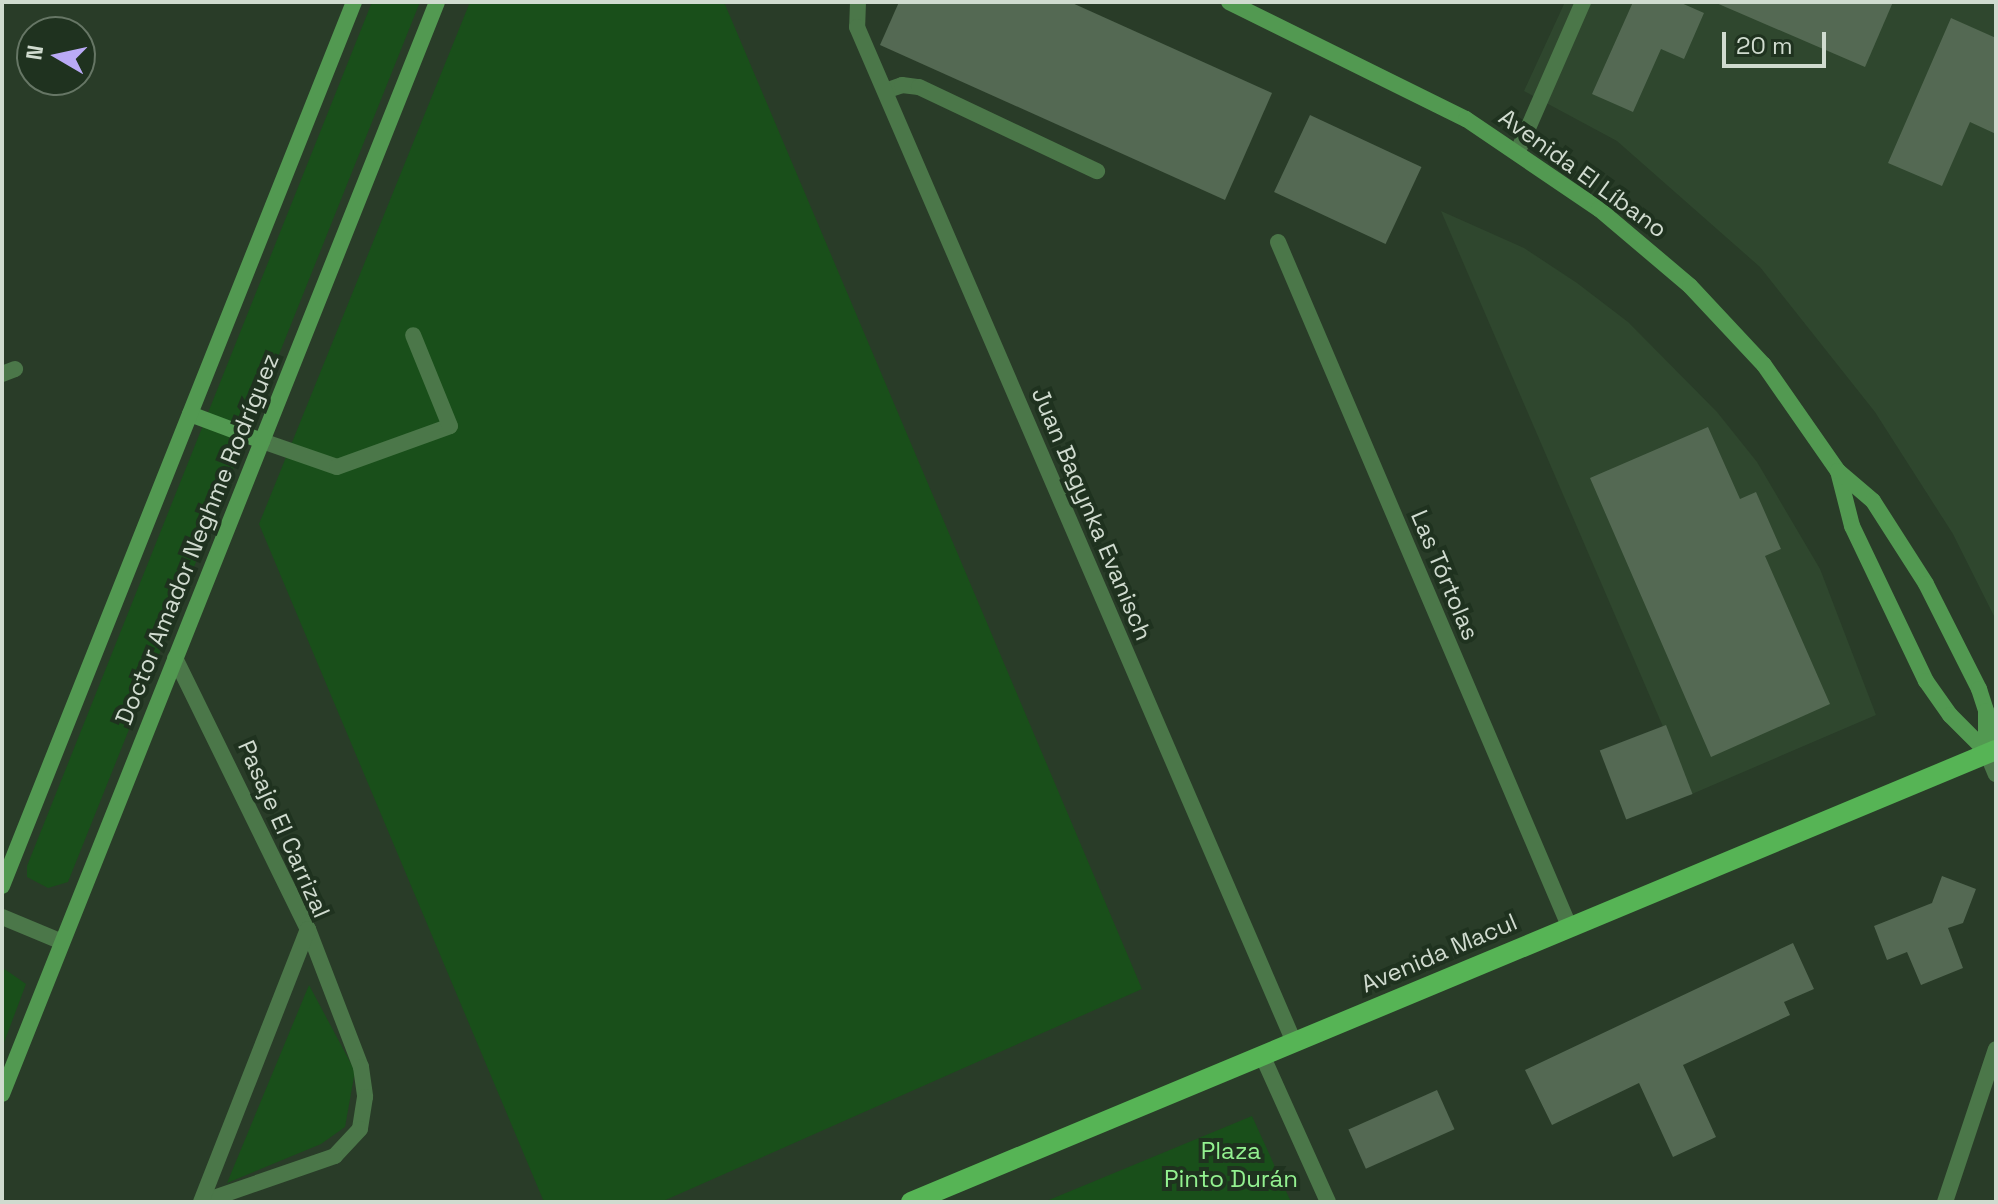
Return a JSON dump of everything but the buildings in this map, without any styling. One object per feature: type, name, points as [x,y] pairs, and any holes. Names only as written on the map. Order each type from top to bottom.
[{"type":"main road","points":[[2,886],[354,2]]},
{"type":"main road","name":"Doctor Amador Neghme Rodríguez","points":[[2,1094],[437,2]]},
{"type":"main road","name":"Avenida El Líbano","points":[[1229,2],[1413,89],[1518,151],[1599,209],[1690,286],[1764,365],[1838,471],[1873,501],[1926,584],[1979,689],[1993,747]]},
{"type":"main road","points":[[190,414],[262,441]]},
{"type":"main road","name":"Avenida El Líbano","points":[[1838,471],[1852,526],[1926,681],[1950,715],[1993,747]]},
{"type":"main road","name":"Avenida Macul","points":[[911,1202],[1993,747]]},
{"type":"street","name":"Juan Bagynka Evanisch","points":[[858,2],[855,18],[885,91],[1294,1042]]},
{"type":"street","points":[[1518,151],[1583,2]]},
{"type":"street","points":[[885,91],[902,85],[919,87],[1097,171]]},
{"type":"street","name":"Las Tórtolas","points":[[1278,242],[1569,926]]},
{"type":"street","points":[[262,441],[337,467],[450,426],[413,335]]},
{"type":"street","name":"Pasaje El Carrizal","points":[[175,658],[308,929],[202,1202]]},
{"type":"street","points":[[1993,747],[1996,774]]},
{"type":"street","points":[[2,917],[62,942]]},
{"type":"street","points":[[202,1202],[335,1156],[360,1129],[365,1097],[361,1067],[308,929]]},
{"type":"street","points":[[1945,1202],[1996,1049]]},
{"type":"street","points":[[1262,1055],[1328,1202]]},
{"type":"shaded area","points":[[1565,2],[1996,2],[1996,620],[1953,534],[1875,412],[1760,267],[1617,141],[1524,91]]},
{"type":"shaded area","points":[[1441,211],[1524,248],[1577,283],[1628,322],[1717,412],[1757,462],[1820,569],[1876,715],[1692,794]]},
{"type":"green space","points":[[372,2],[420,2],[68,882],[48,888],[27,877],[27,866]]},
{"type":"green space","points":[[470,2],[724,2],[1142,989],[661,1202],[544,1202],[259,524]]},
{"type":"green space","points":[[2,968],[26,984],[2,1048]]},
{"type":"green space","points":[[309,985],[355,1071],[345,1127],[321,1144],[227,1183]]},
{"type":"green space","name":"Plaza Pinto Durán","points":[[1252,1116],[1291,1202],[1044,1202]]}]
